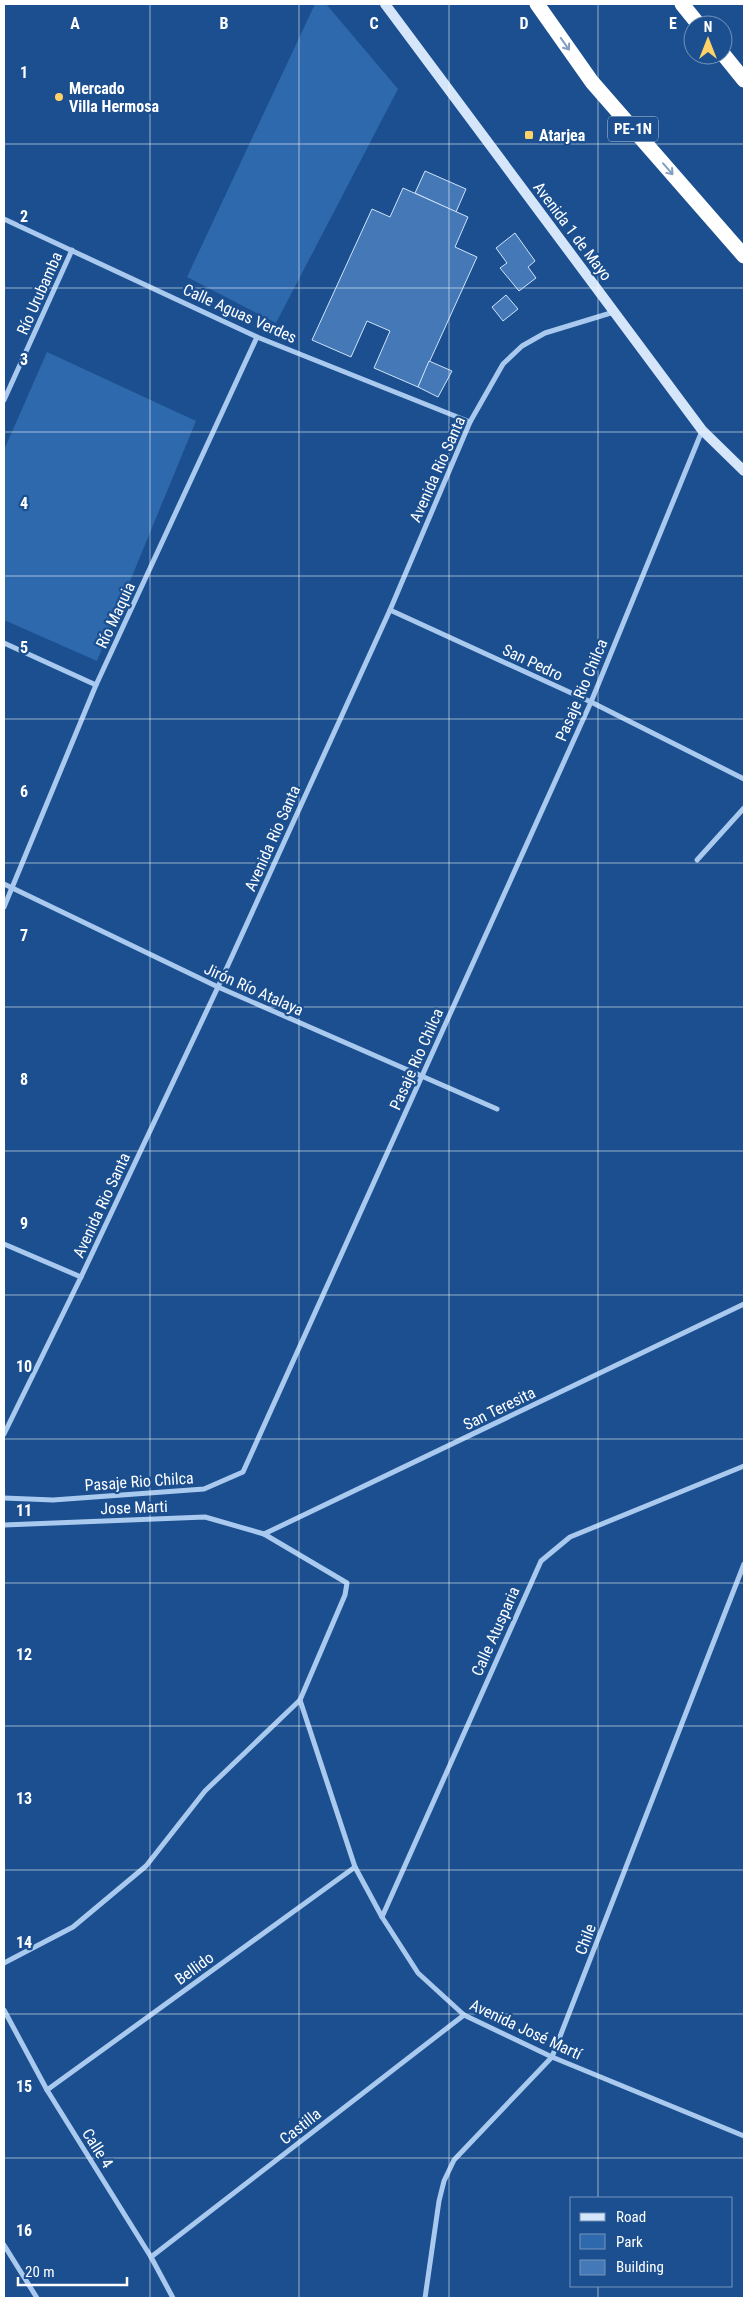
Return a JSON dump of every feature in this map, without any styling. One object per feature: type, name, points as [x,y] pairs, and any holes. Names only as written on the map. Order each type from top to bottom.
[{"type":"highway","name":"PE-1N","points":[[537,4],[592,82],[744,256]]},
{"type":"highway","points":[[682,4],[691,15]]},
{"type":"highway","points":[[732,65],[744,80]]},
{"type":"street","name":"Avenida 1 de Mayo","points":[[385,4],[702,430],[744,471]]},
{"type":"street","name":"Calle Aguas Verdes","points":[[4,219],[257,337],[470,422]]},
{"type":"street","name":"Río Urubamba","points":[[4,400],[72,250]]},
{"type":"street","name":"Avenida Rio Santa","points":[[4,1434],[81,1277],[218,988],[390,610],[470,422],[503,364],[522,346],[545,333],[614,312]]},
{"type":"street","name":"Río Maquia","points":[[4,907],[96,685],[257,337]]},
{"type":"street","name":"Pasaje Rio Chilca","points":[[4,1498],[53,1500],[204,1489],[243,1472],[591,702],[702,430]]},
{"type":"street","name":"San Pedro","points":[[390,610],[591,702],[744,779]]},
{"type":"street","points":[[4,642],[96,685]]},
{"type":"street","points":[[697,860],[744,808]]},
{"type":"street","name":"Jirón Río Atalaya","points":[[4,884],[218,988],[497,1109]]},
{"type":"street","points":[[4,1244],[81,1277]]},
{"type":"street","name":"San Teresita","points":[[264,1534],[744,1304]]},
{"type":"street","name":"Calle Atusparia","points":[[382,1917],[541,1562],[570,1537],[744,1466]]},
{"type":"street","name":"Jose Marti","points":[[4,1525],[205,1517],[264,1534],[347,1583],[345,1595],[300,1700]]},
{"type":"street","name":"Chile","points":[[425,2298],[439,2201],[444,2181],[454,2160],[552,2057],[744,1564]]},
{"type":"street","points":[[4,1963],[73,1927],[146,1866],[205,1791],[300,1700]]},
{"type":"street","name":"Avenida José Martí","points":[[300,1700],[355,1867],[382,1917],[418,1972],[464,2015],[552,2057],[744,2136]]},
{"type":"street","name":"Bellido","points":[[47,2090],[355,1867]]},
{"type":"street","name":"Calle 4","points":[[4,2010],[47,2090],[151,2257],[173,2298]]},
{"type":"street","name":"Castilla","points":[[151,2257],[464,2015]]},
{"type":"street","points":[[4,2245],[37,2298]]},
{"type":"green space","points":[[315,4],[326,4],[398,89],[276,323],[187,277]]},
{"type":"green space","points":[[47,352],[196,421],[97,661],[4,620],[4,450]]},
{"type":"building","points":[[425,171],[466,189],[456,212],[415,193]]},
{"type":"building","points":[[403,188],[468,217],[455,247],[477,257],[418,387],[374,368],[390,331],[367,321],[351,357],[312,340],[372,209],[390,217]]},
{"type":"building","points":[[515,233],[535,261],[528,267],[536,278],[519,291],[500,268],[507,263],[496,248]]},
{"type":"building","points":[[506,295],[518,309],[503,321],[492,307]]},
{"type":"building","points":[[429,361],[452,371],[438,397],[418,387]]},
{"type":"place","name":"Mercado Villa Hermosa","points":[[59,97]]},
{"type":"place","name":"Atarjea","points":[[529,135]]}]
